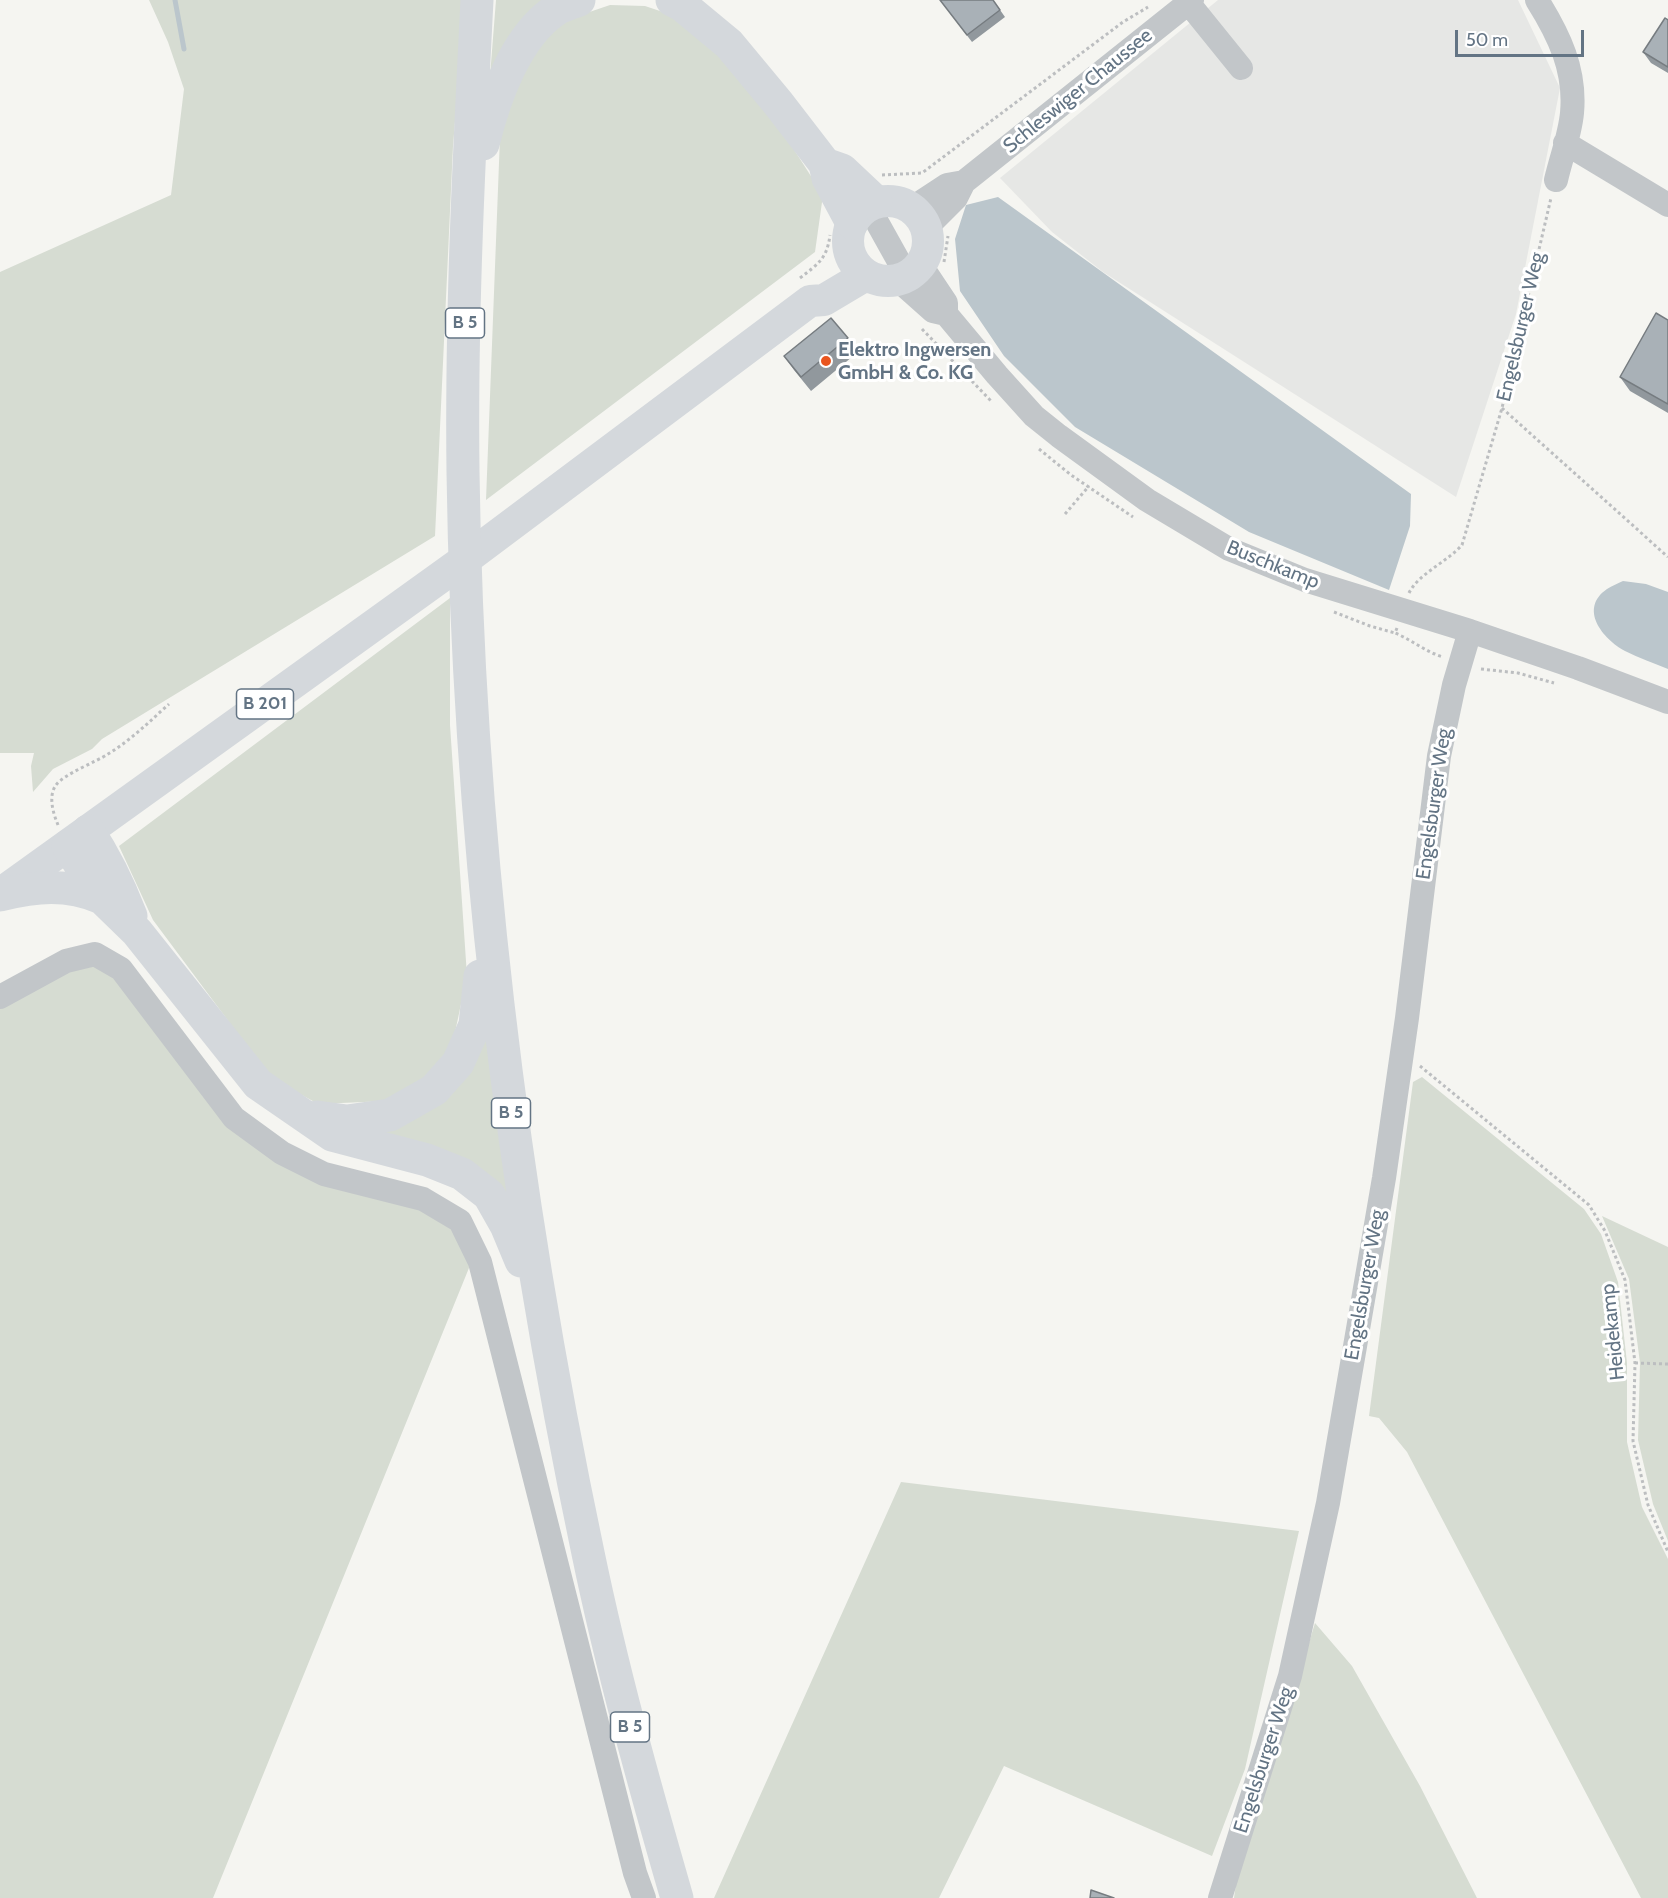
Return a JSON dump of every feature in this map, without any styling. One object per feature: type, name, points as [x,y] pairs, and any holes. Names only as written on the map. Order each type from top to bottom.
[{"type":"highway","name":"B 5","points":[[477,0],[467,204],[463,474],[468,625],[484,882],[502,1055],[530,1242],[588,1555],[629,1724],[677,1898]]},
{"type":"highway","points":[[467,204],[494,105],[508,72],[528,36],[557,9],[579,0]]},
{"type":"highway","points":[[672,0],[682,5],[729,44],[825,164],[828,178],[860,204]]},
{"type":"highway","points":[[78,838],[102,898],[137,932],[258,1084],[332,1135],[427,1160],[462,1174],[489,1195],[518,1252],[548,1342]]},
{"type":"highway","points":[[78,838],[105,856],[137,932]]},
{"type":"highway","points":[[302,1115],[347,1121],[390,1114],[434,1090],[458,1063],[475,1025],[480,984],[484,882]]},
{"type":"highway","points":[[0,894],[45,886],[72,888],[102,898]]},
{"type":"main road","points":[[901,202],[919,218],[927,246],[908,273],[877,279],[859,266],[848,246],[848,234],[860,204],[901,202]]},
{"type":"main road","name":"B 201","points":[[0,894],[463,561],[801,293],[859,266]]},
{"type":"street","points":[[1537,0],[1557,31],[1571,76],[1572,113],[1556,180]]},
{"type":"street","points":[[1188,1],[1241,68]]},
{"type":"street","name":"Schleswiger Chaussee","points":[[919,218],[956,198],[964,182],[1188,1]]},
{"type":"street","points":[[1564,143],[1668,205]]},
{"type":"street","name":"Buschkamp","points":[[860,204],[933,311],[946,314],[1035,416],[1146,500],[1229,549],[1305,579],[1470,631],[1668,702]]},
{"type":"street","name":"Engelsburger Weg","points":[[1221,1898],[1290,1676],[1328,1503],[1384,1178],[1439,756],[1447,714],[1470,631]]},
{"type":"street","points":[[0,997],[66,961],[95,954],[121,969],[234,1118],[282,1153],[324,1174],[423,1199],[460,1221],[480,1262],[632,1861],[644,1898]]},
{"type":"path","points":[[801,293],[828,248],[832,216],[860,204],[883,174],[922,173],[1123,22],[1151,5]]},
{"type":"path","name":"Engelsburger Weg","points":[[1461,663],[1431,653],[1417,643],[1395,633],[1414,584],[1456,553],[1462,545],[1502,408],[1556,180]]},
{"type":"path","points":[[1502,408],[1668,557]]},
{"type":"path","points":[[1065,514],[1103,469]]},
{"type":"path","points":[[1461,663],[1486,670],[1518,673],[1559,684]]},
{"type":"path","points":[[78,838],[54,815],[52,799],[56,784],[107,755],[134,736],[169,704]]},
{"type":"path","name":"Heidekamp","points":[[1401,1060],[1422,1068],[1589,1205],[1605,1232],[1625,1280],[1635,1362],[1633,1441],[1648,1505],[1668,1552]]},
{"type":"path","points":[[1635,1362],[1668,1364]]},
{"type":"shaded area","points":[[149,0],[465,0],[453,146],[435,536],[102,739],[92,749],[53,769],[33,792],[31,766],[34,753],[0,753],[0,272],[171,195],[184,89],[168,42]]},
{"type":"shaded area","points":[[496,0],[553,0],[490,76]]},
{"type":"shaded area","points":[[1218,0],[1518,0],[1560,88],[1516,314],[1456,497],[1103,272],[1052,232],[1000,178]]},
{"type":"shaded area","points":[[610,5],[645,6],[675,16],[720,57],[770,112],[823,195],[815,252],[486,500],[501,111],[539,43],[563,21]]},
{"type":"shaded area","points":[[998,197],[1411,494],[1410,526],[1389,590],[1249,532],[1075,427],[1004,356],[960,291],[955,239],[966,205]]},
{"type":"shaded area","points":[[1623,581],[1646,584],[1668,592],[1668,669],[1630,654],[1617,646],[1597,623],[1594,605],[1607,589]]},
{"type":"shaded area","points":[[450,598],[450,725],[467,976],[451,1051],[425,1080],[387,1101],[318,1104],[270,1077],[153,920],[119,846]]},
{"type":"shaded area","points":[[95,961],[115,975],[230,1124],[420,1205],[455,1226],[471,1263],[213,1898],[0,1898],[0,1007],[70,967]]},
{"type":"shaded area","points":[[488,1007],[517,1223],[356,1132],[403,1121]]},
{"type":"shaded area","points":[[1422,1077],[1584,1209],[1601,1234],[1618,1282],[1627,1363],[1627,1442],[1642,1507],[1668,1559],[1668,1898],[1641,1898],[1407,1452],[1379,1418],[1369,1416],[1413,1082]]},
{"type":"shaded area","points":[[1602,1216],[1668,1247],[1668,1541],[1653,1504],[1638,1440],[1640,1363],[1629,1279]]},
{"type":"shaded area","points":[[901,1482],[1299,1531],[1245,1769],[1212,1856],[1004,1766],[939,1898],[714,1898]]},
{"type":"shaded area","points":[[1315,1623],[1352,1666],[1420,1786],[1477,1898],[1234,1898],[1236,1884]]},
{"type":"building","points":[[940,0],[993,0],[1000,10],[967,35]]},
{"type":"building","points":[[1665,18],[1668,20],[1668,67],[1643,52]]},
{"type":"building","points":[[1656,313],[1668,320],[1668,404],[1620,377]]},
{"type":"building","points":[[831,318],[848,338],[801,377],[784,356]]},
{"type":"building","points":[[1091,1890],[1114,1898],[1090,1898]]},
{"type":"waterway","points":[[175,0],[184,49]]},
{"type":"place","name":"Elektro Ingwersen GmbH & Co. KG","points":[[826,361]]}]
